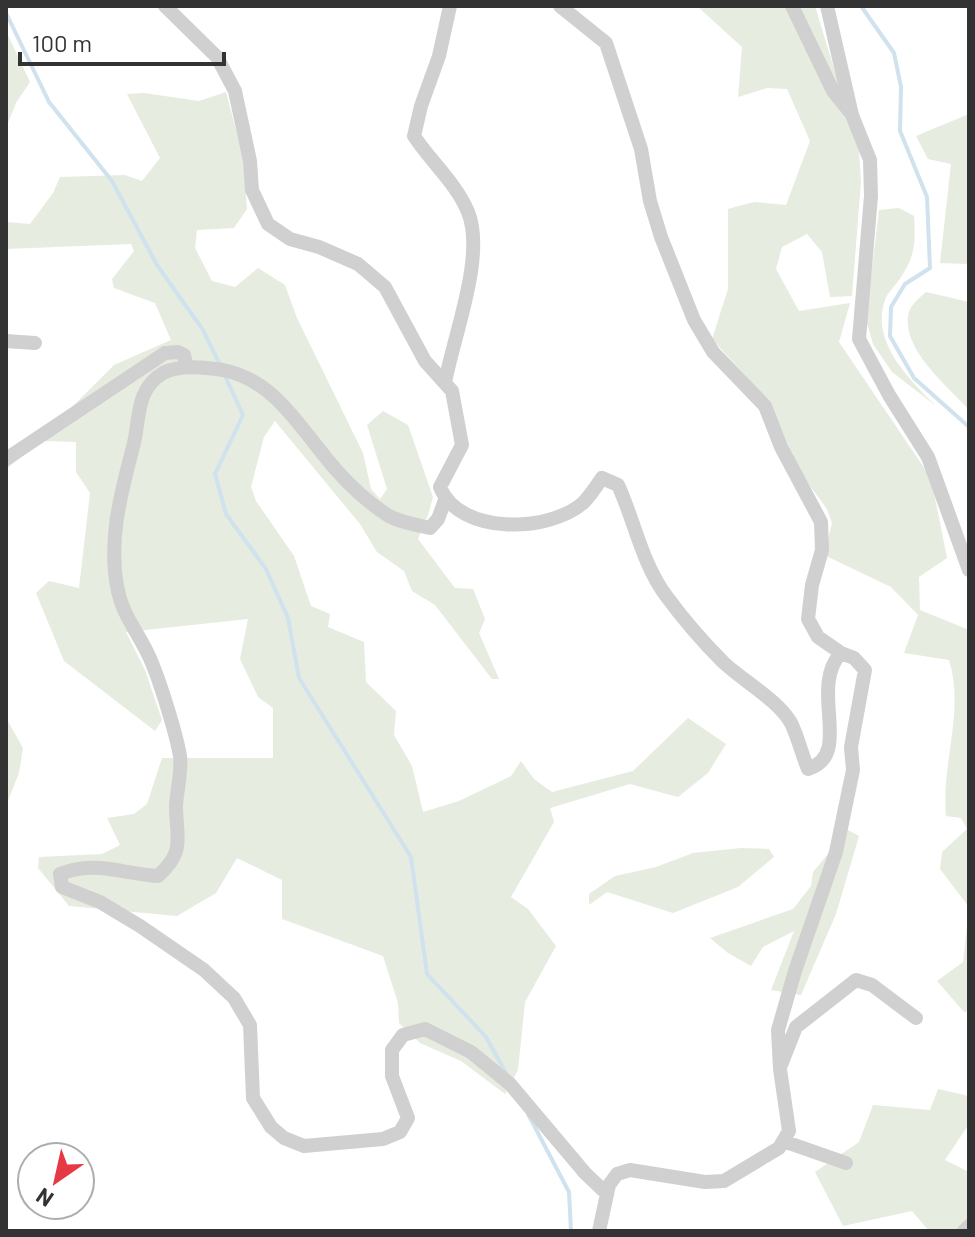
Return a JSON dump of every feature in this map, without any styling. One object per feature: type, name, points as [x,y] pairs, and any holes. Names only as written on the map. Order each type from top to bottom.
[{"type":"street","points":[[165,6],[217,57],[235,91],[250,161],[252,190],[268,224],[290,239],[319,247],[358,264],[385,287],[425,361],[452,391],[462,445],[440,487],[445,500],[478,519],[504,525],[533,524],[581,504],[602,478],[618,485],[635,534],[664,594],[723,662],[787,717],[808,769],[819,763],[828,751],[831,740],[826,697],[828,678],[832,662],[841,653]]},
{"type":"street","points":[[445,383],[465,306],[474,242],[468,213],[450,182],[414,136],[439,56],[450,6]]},
{"type":"street","points":[[560,6],[606,43],[641,149],[650,201],[661,237],[694,320],[713,352],[765,406],[781,447],[821,522],[822,550],[812,585],[808,619],[818,637],[854,658],[865,670],[851,747],[853,770],[836,852],[778,1030],[789,1131],[779,1148],[724,1181],[705,1182],[630,1170],[617,1174],[609,1185],[599,1231]]},
{"type":"street","points":[[792,6],[833,91],[852,115]]},
{"type":"street","points":[[827,6],[852,115],[870,160],[871,196],[859,339],[928,457],[969,570]]},
{"type":"street","points":[[6,341],[35,343]]},
{"type":"street","points":[[6,459],[165,353],[184,355],[187,367]]},
{"type":"street","points":[[445,500],[438,519],[430,528],[391,517],[359,494],[285,405],[267,390],[233,373],[187,367],[163,373],[146,388],[136,414],[135,439],[121,489],[113,551],[116,586],[124,615],[153,666],[180,758],[176,805],[179,850],[171,864],[158,876],[136,875],[113,868],[77,867],[60,874],[62,887],[100,902],[140,926],[204,970],[234,998],[250,1025],[253,1098],[271,1127],[284,1138],[304,1146],[383,1139],[400,1132],[408,1118],[392,1076],[392,1050],[403,1035],[425,1029],[471,1052],[510,1084],[585,1173],[607,1194]]},
{"type":"street","points":[[780,1069],[796,1027],[856,980],[872,985],[916,1018]]},
{"type":"street","points":[[783,1141],[846,1163]]},
{"type":"street","points":[[964,1231],[969,1226]]},
{"type":"shaded area","points":[[697,6],[815,6],[859,151],[861,181],[852,296],[830,297],[822,252],[807,234],[782,247],[776,269],[799,311],[850,303],[839,342],[931,478],[947,558],[919,577],[920,610],[969,630],[969,907],[940,869],[942,852],[967,829],[961,818],[946,816],[945,796],[955,698],[949,660],[904,653],[918,615],[891,587],[824,555],[832,523],[827,509],[801,474],[768,400],[712,339],[728,289],[728,209],[754,202],[786,205],[810,141],[787,89],[767,88],[738,97],[742,47]]},
{"type":"shaded area","points":[[6,31],[30,82],[16,103],[6,128]]},
{"type":"shaded area","points":[[226,92],[243,157],[247,209],[234,228],[197,230],[195,248],[212,281],[235,287],[258,268],[285,285],[297,318],[363,453],[371,489],[380,499],[387,489],[367,425],[383,411],[408,425],[433,497],[418,539],[455,588],[473,589],[485,619],[479,633],[499,679],[492,679],[435,605],[412,591],[404,571],[377,552],[360,524],[275,421],[264,437],[251,487],[256,501],[294,556],[311,606],[330,614],[328,627],[364,642],[366,682],[396,711],[394,735],[412,766],[423,812],[459,801],[511,776],[521,761],[534,779],[552,792],[633,771],[688,718],[726,744],[708,773],[678,797],[630,784],[550,808],[554,822],[511,897],[528,909],[556,946],[525,1002],[518,1070],[505,1094],[461,1061],[420,1043],[399,1023],[398,1003],[383,956],[282,919],[282,880],[237,858],[216,893],[177,916],[69,906],[38,868],[39,857],[102,854],[120,845],[107,818],[134,814],[147,804],[162,758],[273,758],[273,708],[258,697],[240,659],[248,619],[126,632],[145,670],[162,720],[155,731],[64,661],[36,593],[49,581],[79,588],[90,493],[76,472],[76,442],[42,441],[6,469],[6,451],[69,410],[114,365],[171,340],[155,303],[114,288],[112,279],[134,251],[131,244],[6,249],[6,222],[30,224],[53,193],[60,177],[125,175],[142,181],[160,158],[127,94],[144,93],[199,101]]},
{"type":"shaded area","points":[[969,114],[969,264],[940,263],[951,164],[928,159],[916,136]]},
{"type":"shaded area","points":[[899,208],[914,216],[914,242],[908,264],[885,300],[883,331],[904,372],[936,406],[892,372],[873,344],[866,320],[879,210]]},
{"type":"shaded area","points":[[926,292],[969,302],[969,410],[930,368],[913,343],[909,313],[914,303]]},
{"type":"shaded area","points":[[6,718],[23,748],[19,773],[6,806]]},
{"type":"shaded area","points":[[848,830],[859,836],[836,914],[801,995],[771,990],[794,931],[763,947],[751,966],[710,938],[793,909],[811,886],[813,872]]},
{"type":"shaded area","points":[[741,848],[769,849],[774,857],[738,887],[673,913],[607,892],[589,905],[589,894],[615,876],[656,867],[693,853]]},
{"type":"shaded area","points":[[969,907],[969,1011],[964,1012],[937,981],[963,962]]},
{"type":"shaded area","points":[[938,1089],[969,1096],[969,1124],[945,1160],[969,1172],[969,1231],[929,1231],[912,1211],[843,1226],[815,1172],[859,1142],[873,1105],[930,1110]]},
{"type":"waterway","points":[[861,6],[894,53],[901,87],[900,131],[927,197],[930,268],[905,284],[891,307],[890,336],[914,378],[969,427]]},
{"type":"waterway","points":[[6,13],[49,102],[112,181],[157,265],[203,330],[220,365]]},
{"type":"waterway","points":[[225,376],[243,415],[215,474],[226,514],[266,569],[288,618],[299,678],[411,857],[427,974],[486,1037],[507,1075]]},
{"type":"waterway","points":[[528,1114],[569,1192],[571,1231]]}]
